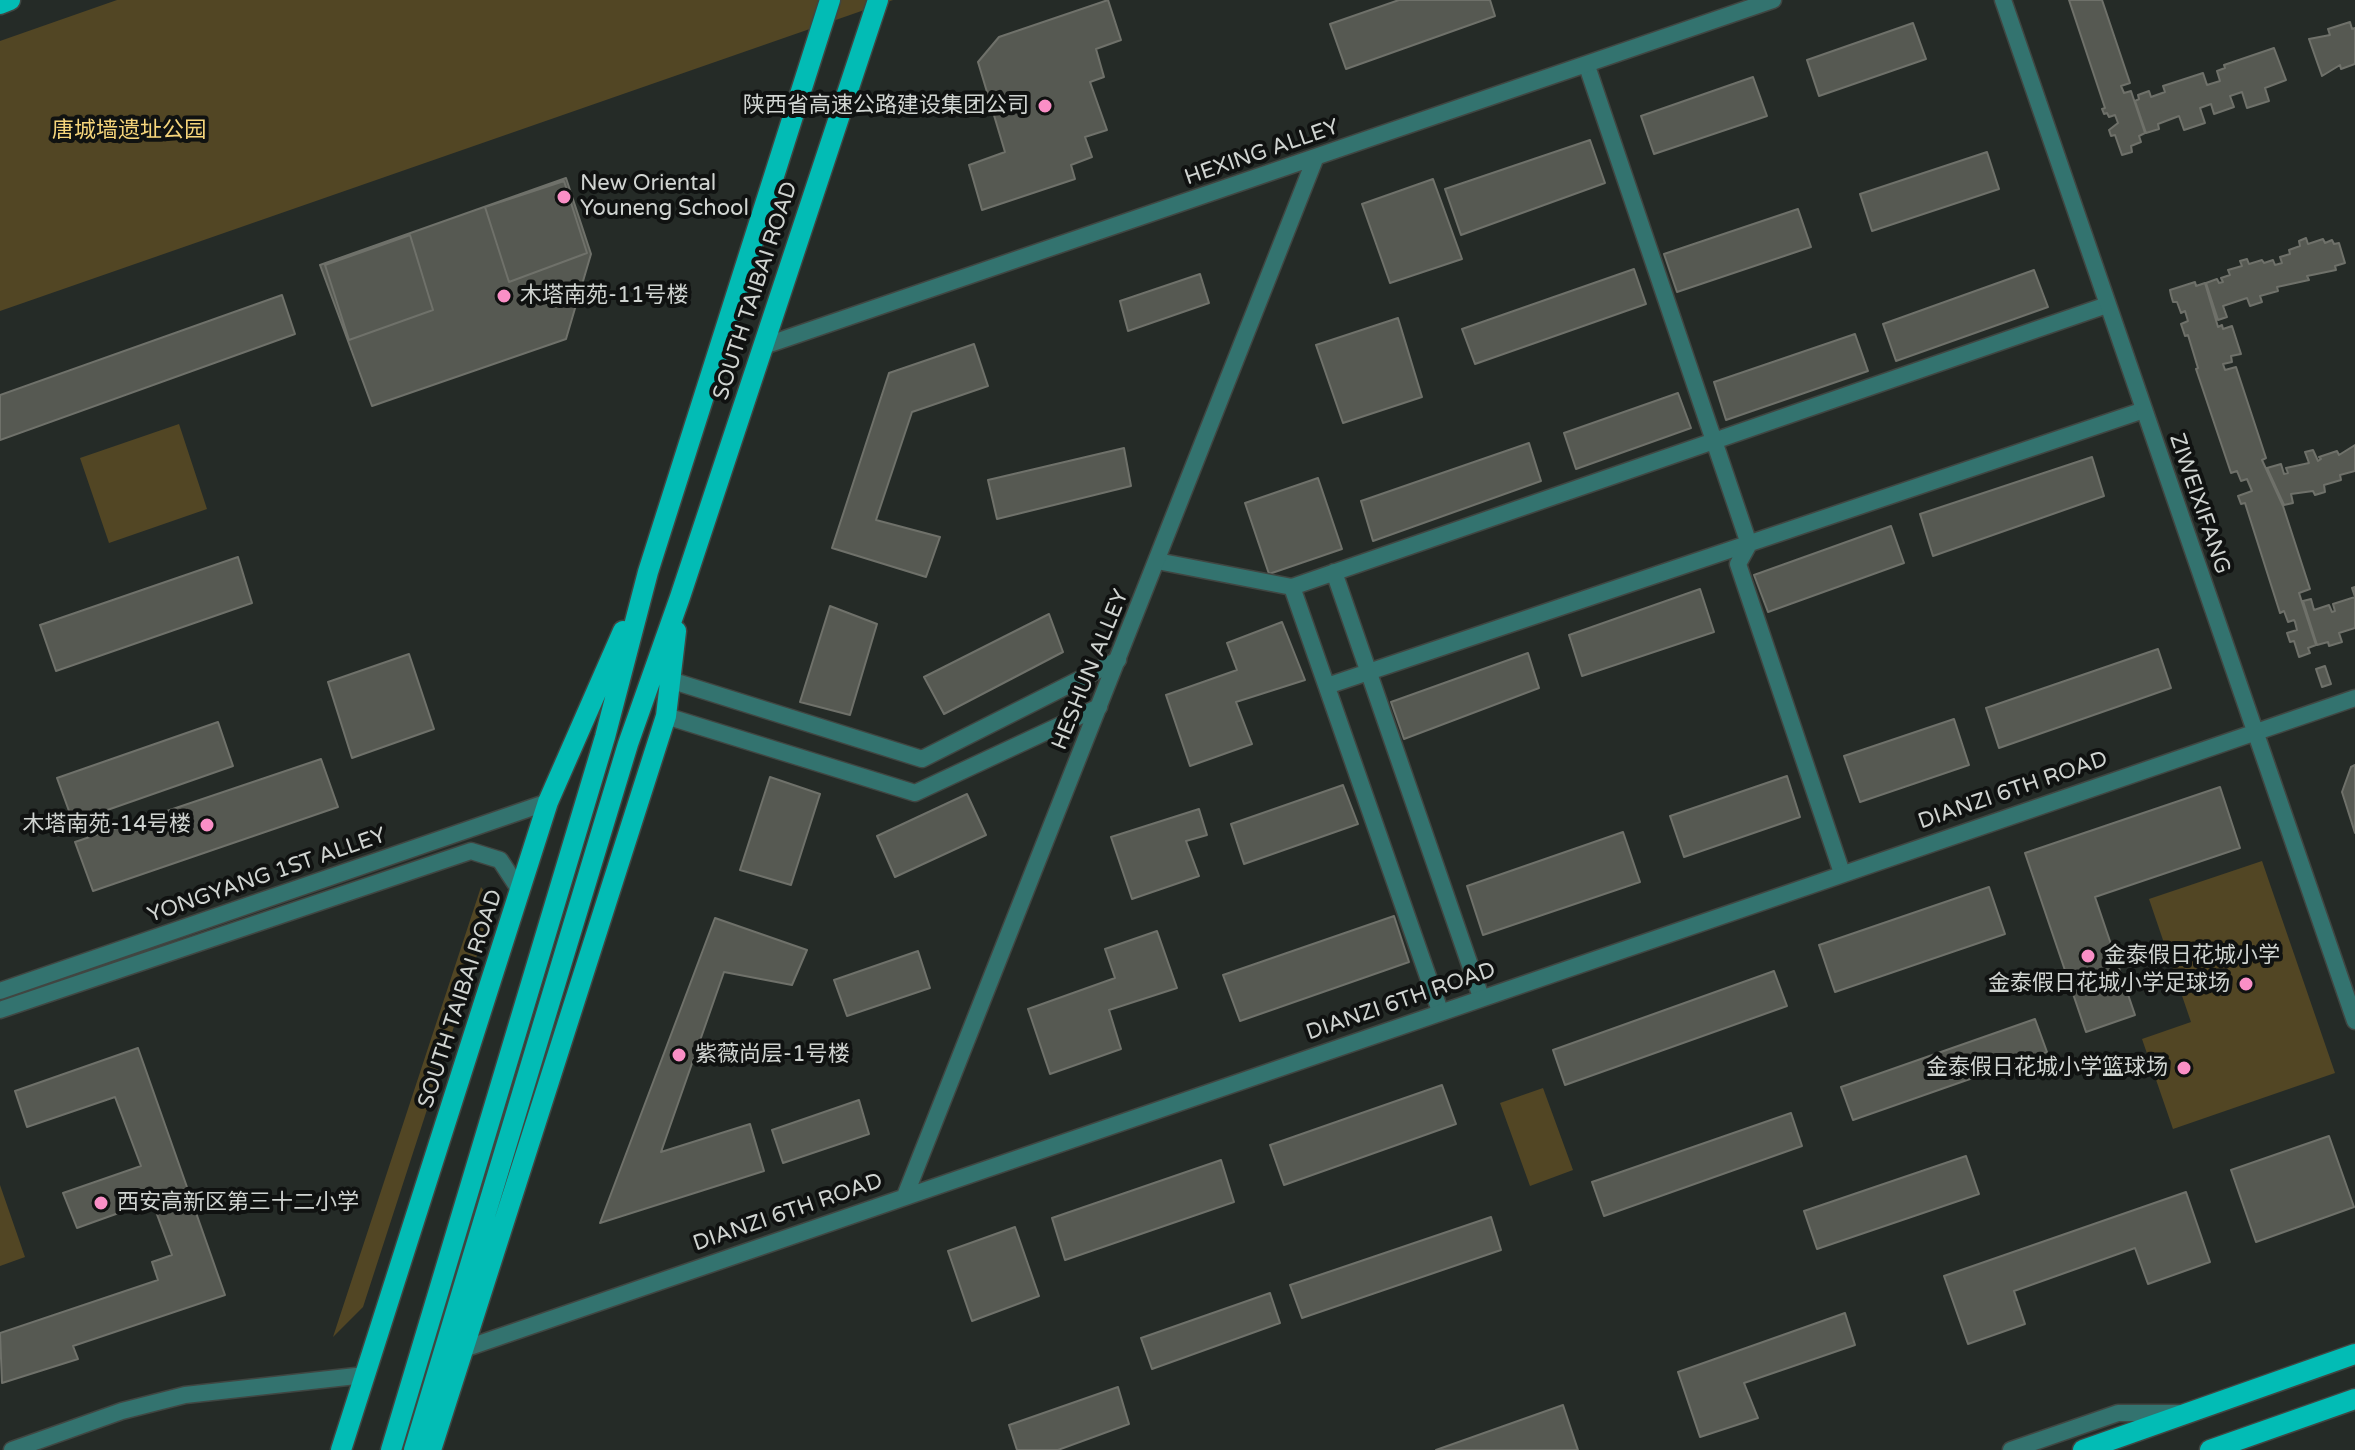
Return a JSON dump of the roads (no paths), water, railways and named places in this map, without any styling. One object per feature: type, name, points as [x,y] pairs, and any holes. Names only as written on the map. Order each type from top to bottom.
[{"type":"main road","points":[[0,4],[10,0]]},
{"type":"main road","name":"SOUTH TAIBAI ROAD","points":[[391,1450],[605,737],[648,572],[830,0]]},
{"type":"main road","name":"SOUTH TAIBAI ROAD","points":[[414,1450],[628,744],[680,597],[878,0]]},
{"type":"main road","name":"SOUTH TAIBAI ROAD","points":[[341,1450],[548,802],[648,572]]},
{"type":"main road","name":"SOUTH TAIBAI ROAD","points":[[431,1450],[666,716],[680,597]]},
{"type":"main road","points":[[2083,1450],[2355,1354]]},
{"type":"main road","points":[[2210,1450],[2355,1399]]},
{"type":"street","name":"HEXING ALLEY","points":[[764,346],[1773,0]]},
{"type":"street","name":"ZIWEIXIFANG","points":[[2003,0],[2355,1021]]},
{"type":"street","points":[[1587,66],[1749,544],[1738,564],[1842,873]]},
{"type":"street","name":"HESHUN ALLEY","points":[[905,1196],[1315,159]]},
{"type":"street","points":[[1157,561],[1292,587],[2107,305]]},
{"type":"street","points":[[1327,686],[2144,410]]},
{"type":"street","points":[[1334,572],[1481,997]]},
{"type":"street","points":[[1292,587],[1440,1011]]},
{"type":"street","points":[[670,680],[922,759],[1118,660]]},
{"type":"street","name":"DIANZI 6TH ROAD","points":[[461,1350],[2355,698]]},
{"type":"street","points":[[666,716],[915,793],[1099,707]]},
{"type":"street","name":"YONGYANG 1ST ALLEY","points":[[0,991],[548,802]]},
{"type":"street","name":"YONGYANG 1ST ALLEY","points":[[0,1010],[471,851],[500,860],[521,892]]},
{"type":"street","points":[[12,1450],[122,1411],[185,1395],[365,1375]]},
{"type":"street","points":[[2011,1450],[2118,1413],[2189,1413]]},
{"type":"place","name":"陕西省高速公路建设集团公司","points":[[1045,106]]},
{"type":"place","name":"New Oriental Youneng School","points":[[564,197]]},
{"type":"place","name":"木塔南苑-11号楼","points":[[504,296]]},
{"type":"place","name":"木塔南苑-14号楼","points":[[207,825]]},
{"type":"place","name":"金泰假日花城小学","points":[[2088,956]]},
{"type":"place","name":"金泰假日花城小学足球场","points":[[2246,984]]},
{"type":"place","name":"紫薇尚层-1号楼","points":[[679,1055]]},
{"type":"place","name":"金泰假日花城小学篮球场","points":[[2184,1068]]},
{"type":"place","name":"西安高新区第三十二小学","points":[[101,1203]]},
{"type":"park label","name":"唐城墙遗址公园","points":[[129,131]]}]
